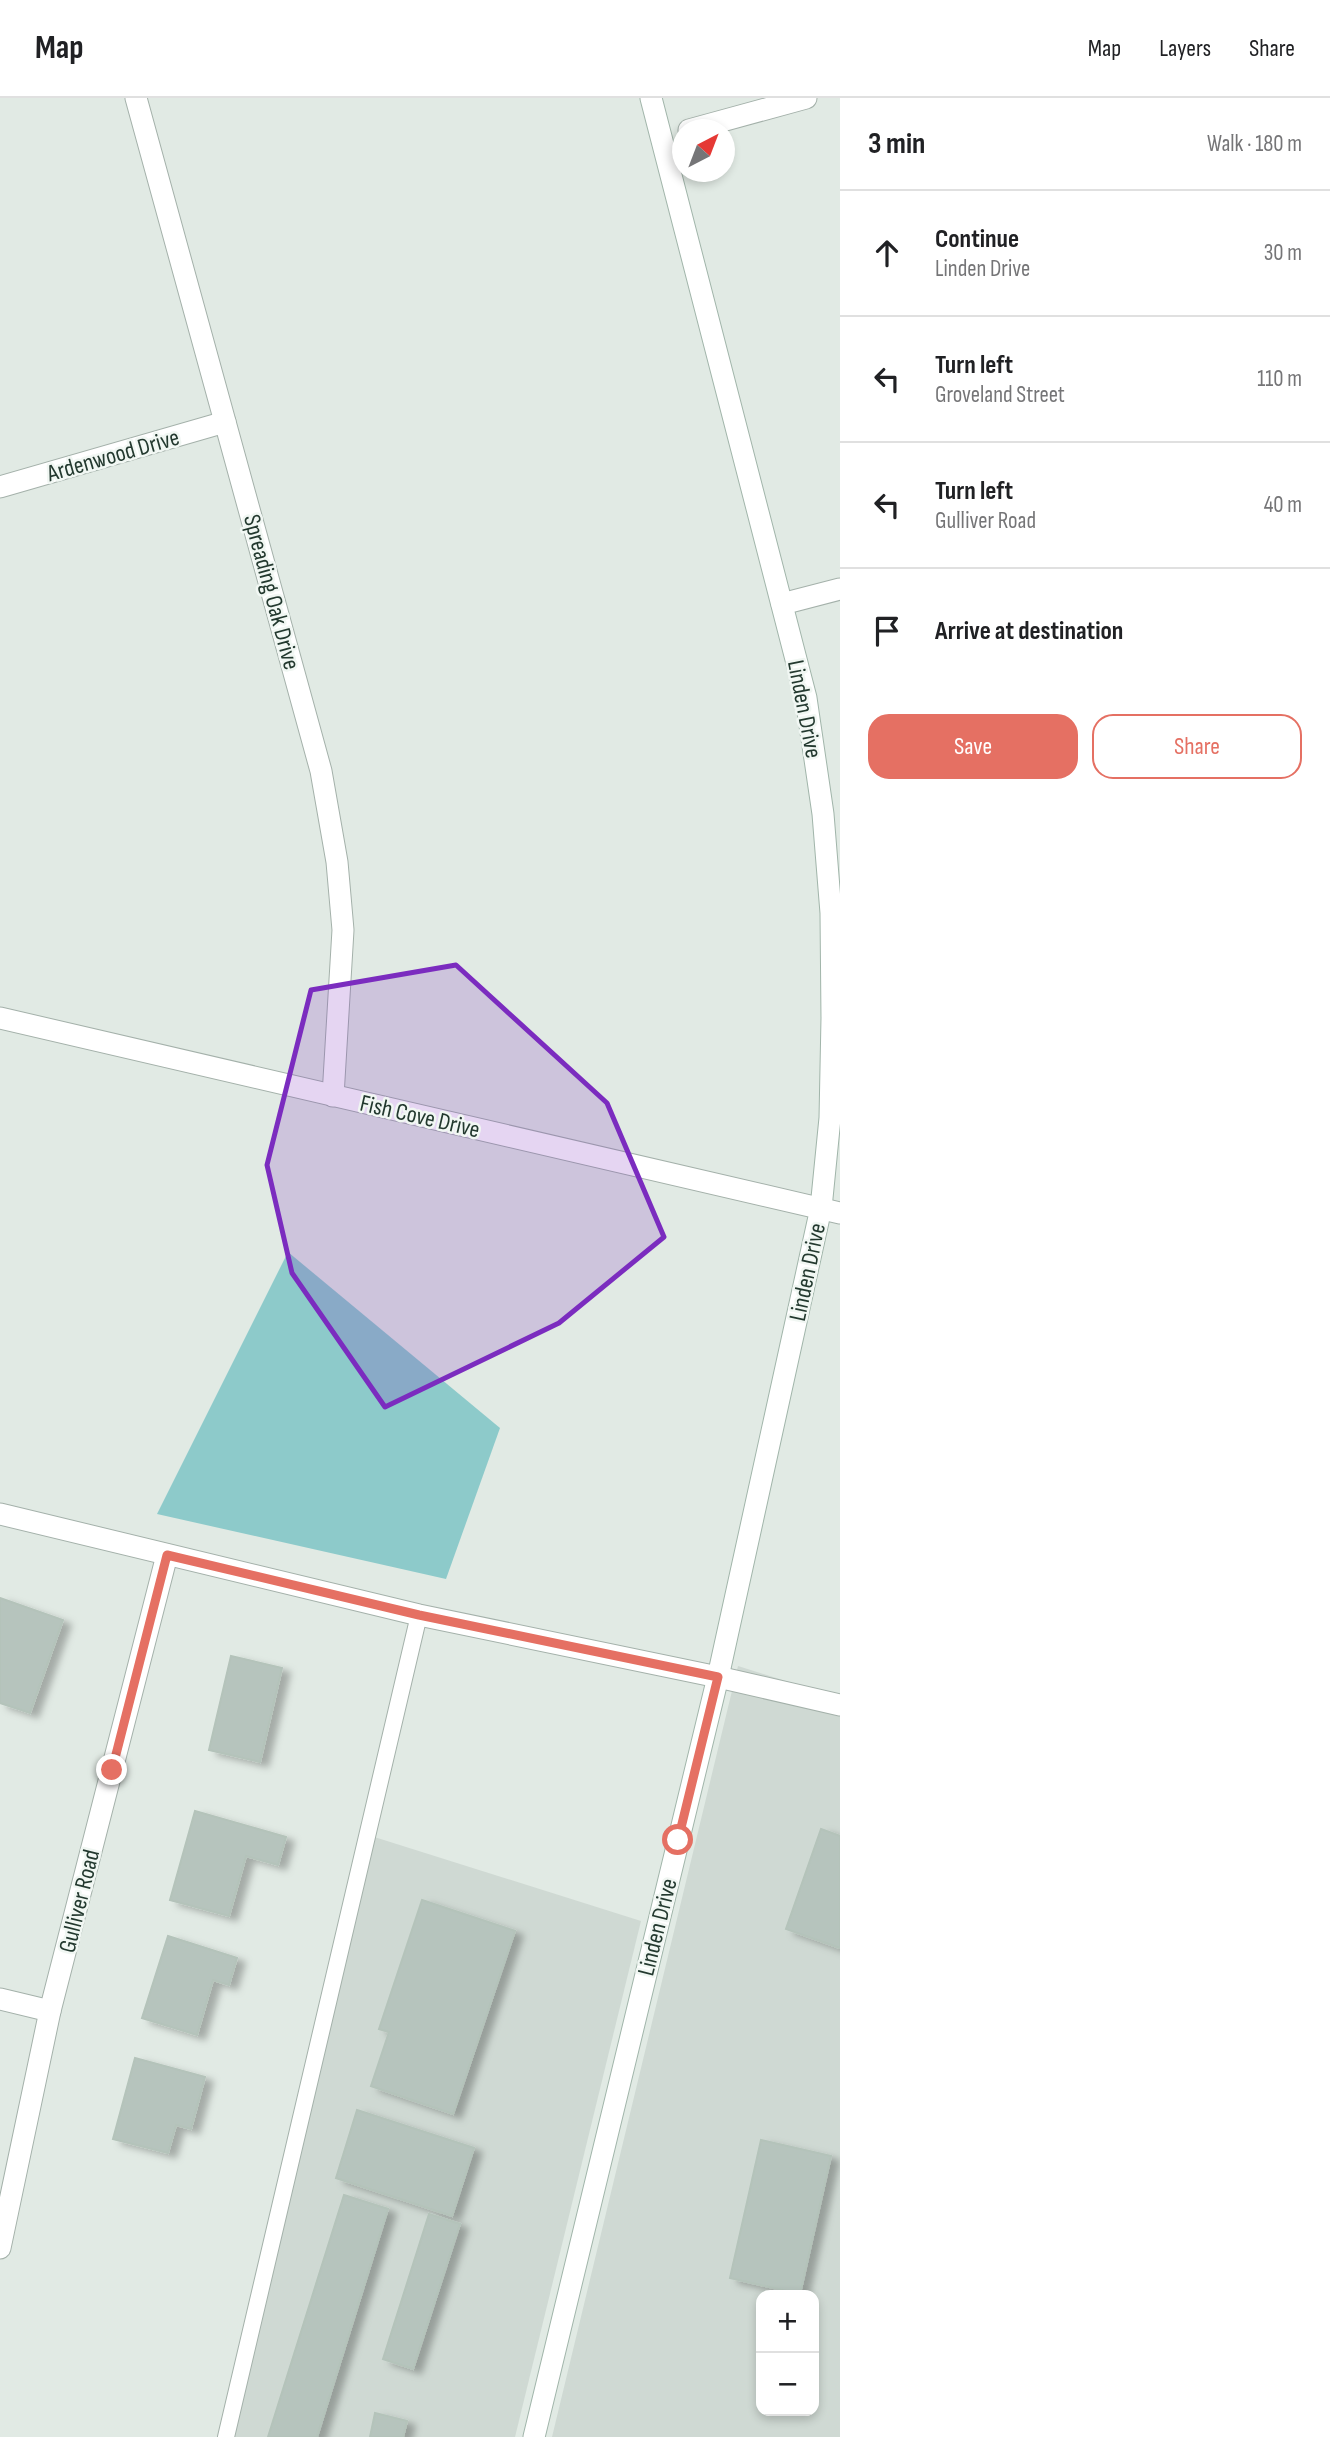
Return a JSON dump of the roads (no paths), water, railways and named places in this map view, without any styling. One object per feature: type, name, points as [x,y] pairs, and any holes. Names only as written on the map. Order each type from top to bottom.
[{"type":"street","name":"Spreading Oak Drive","points":[[136,98],[321,771],[337,863],[343,930],[332,1096]]},
{"type":"street","name":"Linden Drive","points":[[534,2437],[830,1211],[831,913],[823,814],[806,698],[651,98]]},
{"type":"street","points":[[730,119],[806,98]]},
{"type":"street","points":[[661,137],[672,134]]},
{"type":"street","name":"Ardenwood Drive","points":[[0,488],[225,422]]},
{"type":"street","points":[[782,604],[840,589]]},
{"type":"street","name":"Fish Cove Drive","points":[[0,1018],[830,1211]]},
{"type":"street","points":[[0,1514],[419,1615],[840,1705]]},
{"type":"street","name":"Gulliver Road","points":[[0,2248],[50,2011],[167,1555]]},
{"type":"street","points":[[0,1999],[50,2011]]},
{"type":"lane","points":[[226,2437],[419,1615]]},
{"type":"water","points":[[288,1252],[500,1428],[446,1579],[157,1514]]}]
